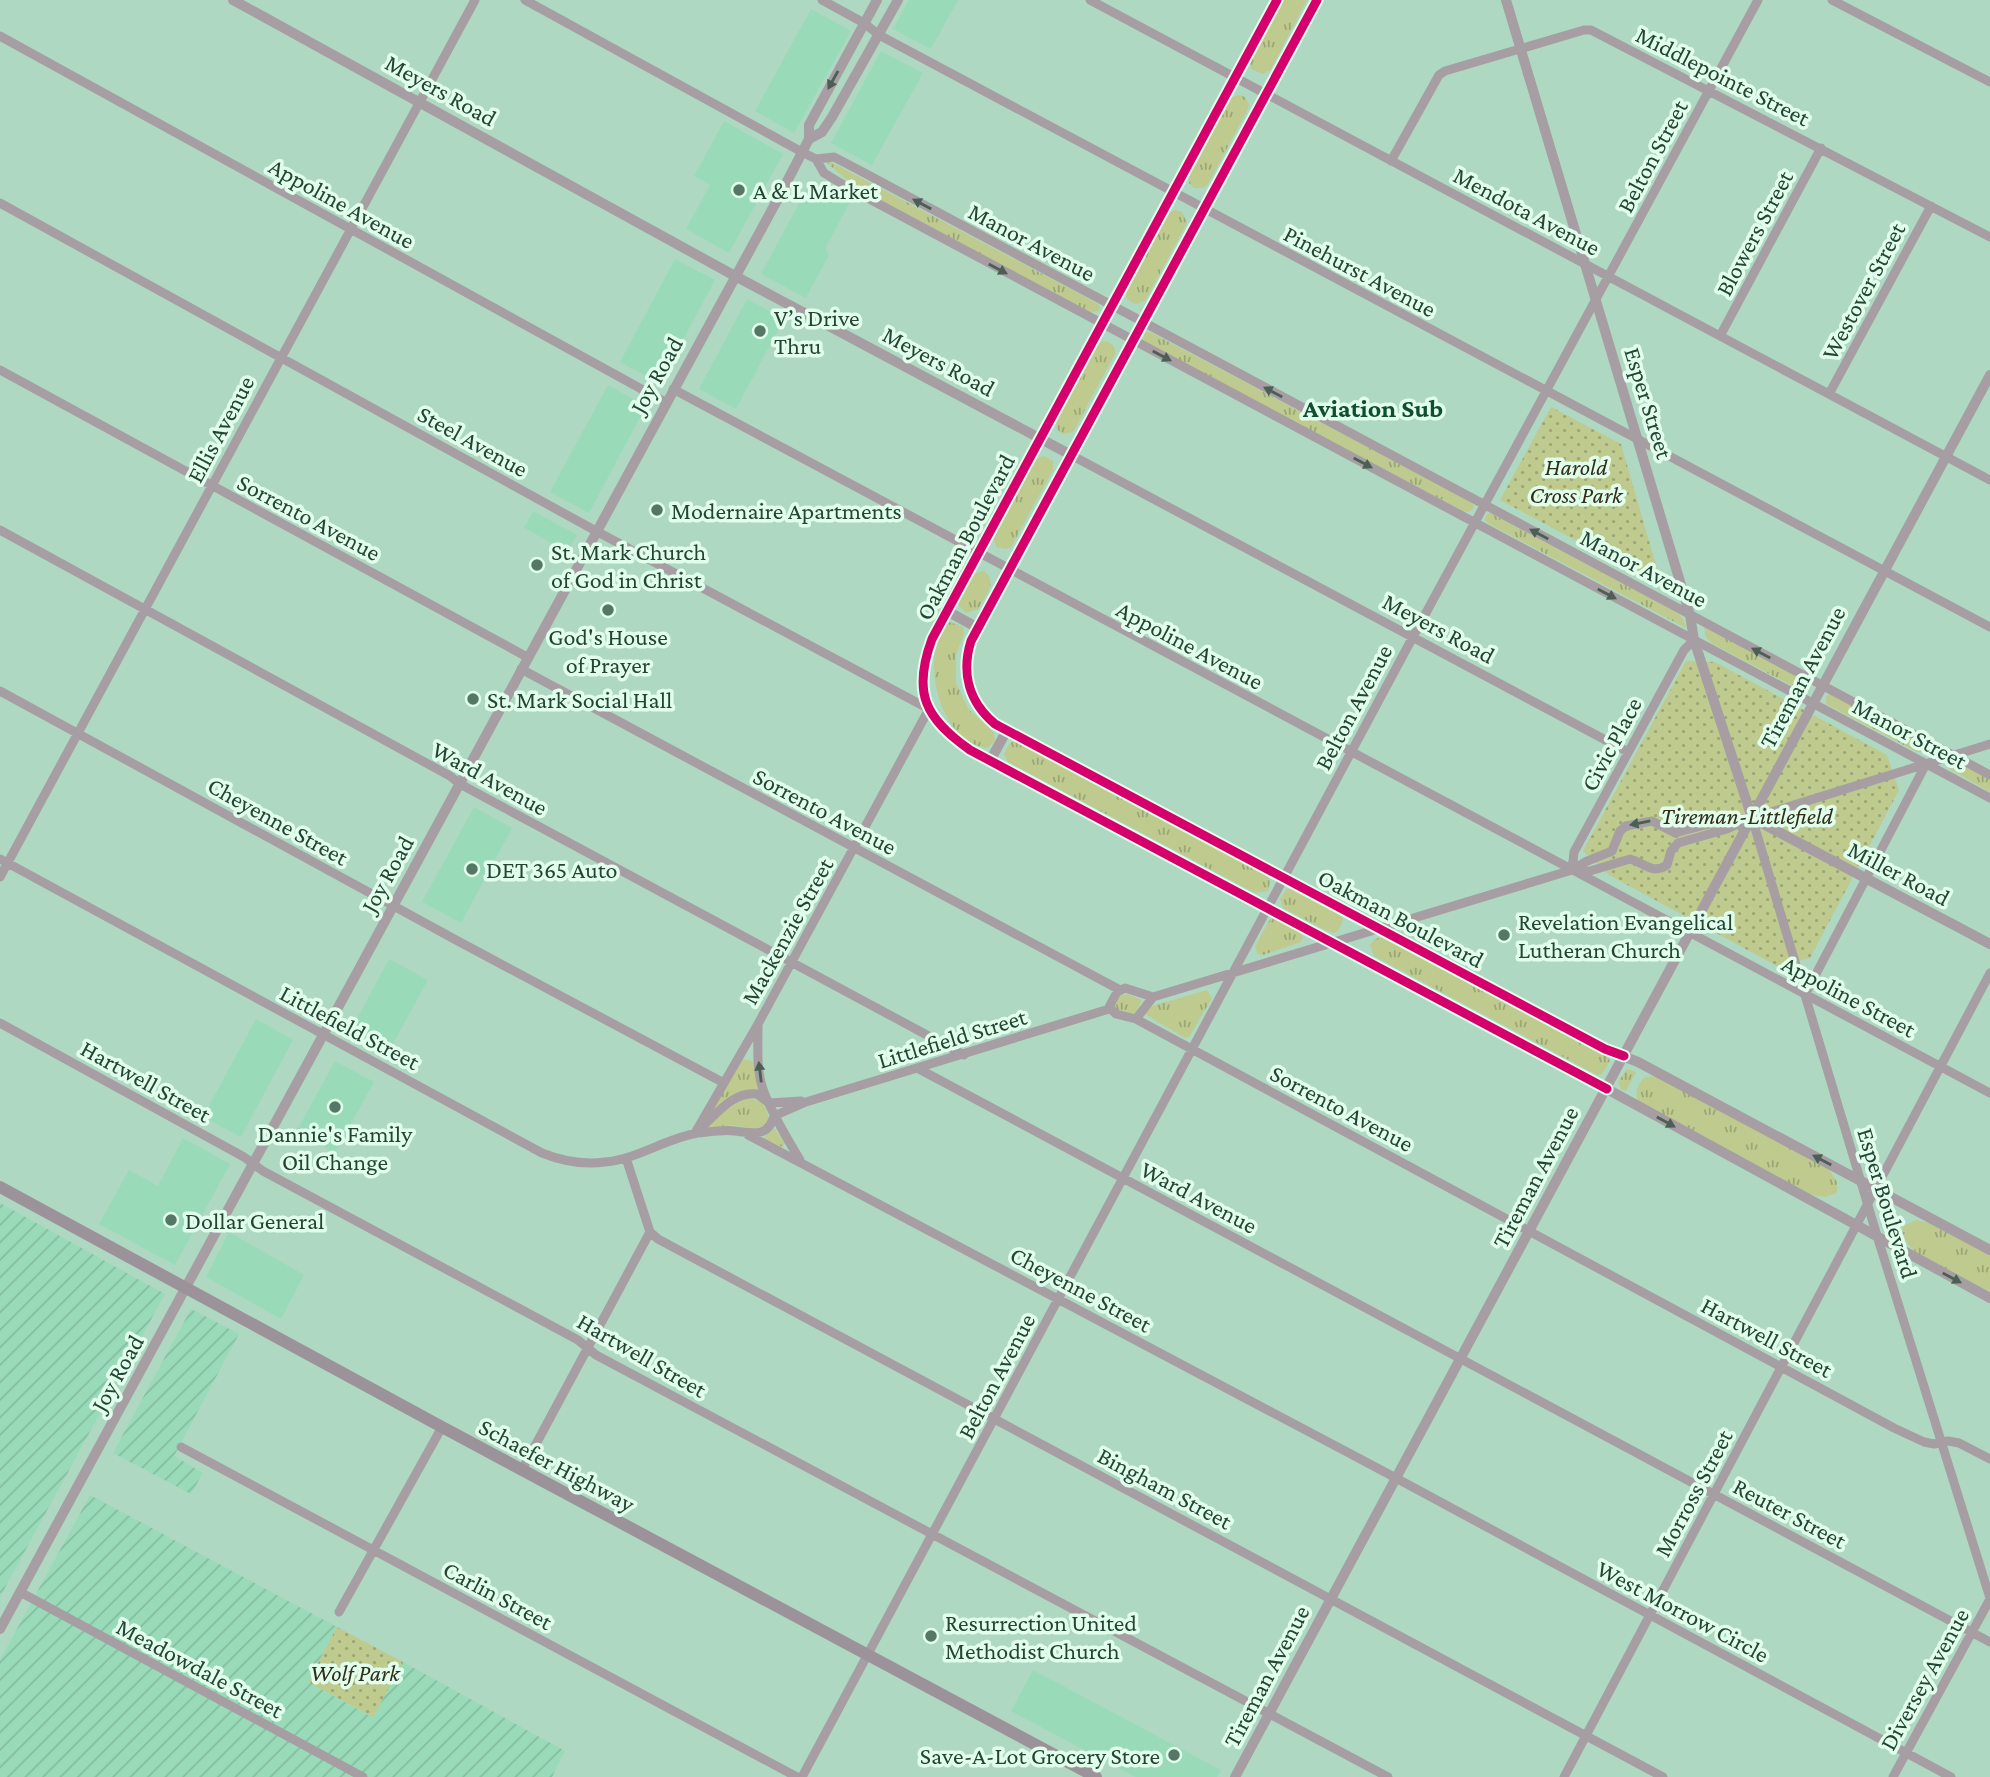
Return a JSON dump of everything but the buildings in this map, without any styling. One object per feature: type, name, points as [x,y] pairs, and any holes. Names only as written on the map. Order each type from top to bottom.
[{"type":"main road","name":"Schaefer Highway","points":[[0,1188],[1096,1777]]},
{"type":"street","name":"Meyers Road","points":[[233,0],[735,276],[1628,752]]},
{"type":"street","name":"Ellis Avenue","points":[[0,877],[4,861],[78,733],[475,0]]},
{"type":"street","name":"Manor Avenue","points":[[525,0],[802,152],[816,159],[834,157],[857,169],[1821,685]]},
{"type":"street","name":"Pinehurst Avenue","points":[[821,0],[864,23],[879,35],[1173,193],[1990,627]]},
{"type":"street","name":"Joy Road","points":[[0,1629],[809,139],[809,125],[877,0]]},
{"type":"street","name":"Joy Road","points":[[809,139],[822,132],[832,117],[898,0]]},
{"type":"street","name":"Mendota Avenue","points":[[1090,0],[1990,480]]},
{"type":"street","name":"Oakman Boulevard","points":[[929,709],[923,687],[924,665],[932,639],[1277,0]]},
{"type":"street","name":"Oakman Boulevard","points":[[1317,0],[978,628],[967,654],[968,684],[983,712],[995,724],[1605,1049],[1624,1056],[1990,1250]]},
{"type":"street","name":"Esper Street","points":[[1506,0],[1690,615],[1694,640],[1752,818]]},
{"type":"street","points":[[1709,90],[1758,0]]},
{"type":"street","points":[[1832,0],[1990,82]]},
{"type":"street","name":"Middlepointe Street","points":[[1391,161],[1439,75],[1591,30],[1990,237]]},
{"type":"street","name":"Appoline Avenue","points":[[0,36],[665,402]]},
{"type":"street","name":"Belton Street","points":[[1608,276],[1709,90]]},
{"type":"street","name":"Blowers Street","points":[[1720,336],[1821,148]]},
{"type":"street","name":"Manor Avenue","points":[[816,159],[824,173],[847,187],[1811,703]]},
{"type":"street","name":"Steel Avenue","points":[[0,203],[596,531],[929,709]]},
{"type":"street","name":"Westover Street","points":[[1829,394],[1931,206]]},
{"type":"street","name":"Belton Avenue","points":[[1234,973],[1608,276]]},
{"type":"street","name":"Sorrento Avenue","points":[[0,370],[527,657]]},
{"type":"street","name":"Tireman Avenue","points":[[1235,1777],[1990,375]]},
{"type":"street","name":"Appoline Avenue","points":[[673,389],[1690,933]]},
{"type":"street","name":"Ward Avenue","points":[[0,530],[450,776],[460,784],[964,1055]]},
{"type":"street","points":[[947,611],[978,628]]},
{"type":"street","name":"Civic Place","points":[[1572,870],[1574,852],[1684,650],[1694,640]]},
{"type":"street","name":"Sorrento Avenue","points":[[521,669],[1116,987],[1153,997]]},
{"type":"street","name":"Manor Street","points":[[1821,685],[1990,775]]},
{"type":"street","name":"Cheyenne Street","points":[[0,691],[724,1083]]},
{"type":"street","name":"Manor Street","points":[[1811,703],[1990,797]]},
{"type":"street","points":[[929,709],[936,722],[948,734],[990,761],[1606,1089],[1990,1298]]},
{"type":"street","name":"Mackenzie Street","points":[[695,1133],[792,964],[929,709]]},
{"type":"street","points":[[990,761],[1007,730]]},
{"type":"street","points":[[1572,870],[1590,871],[1630,859],[1648,869],[1660,869],[1667,865],[1671,851],[1678,843],[1990,744]]},
{"type":"street","points":[[1805,995],[1926,764]]},
{"type":"street","points":[[1136,1019],[1153,997],[1572,870],[1612,851],[1620,831],[1626,826],[1652,821],[1675,833],[1724,820],[1752,818]]},
{"type":"street","name":"Miller Road","points":[[1752,818],[1990,944]]},
{"type":"street","name":"Esper Boulevard","points":[[1752,818],[1878,1239],[1990,1599]]},
{"type":"street","name":"Littlefield Street","points":[[4,861],[551,1156],[586,1163],[626,1158],[695,1133],[736,1131],[748,1135],[763,1132],[769,1128],[774,1116],[806,1101],[919,1069],[1109,1009]]},
{"type":"street","name":"Appoline Street","points":[[1690,933],[1990,1093]]},
{"type":"street","points":[[1193,1051],[1234,973]]},
{"type":"street","points":[[1877,1190],[1990,973]]},
{"type":"street","points":[[1109,1009],[1116,987]]},
{"type":"street","name":"Sorrento Avenue","points":[[1109,1009],[1116,1014],[1136,1019],[1530,1231]]},
{"type":"street","name":"Hartwell Street","points":[[0,1023],[578,1340],[596,1354],[1388,1777]]},
{"type":"street","points":[[758,1024],[760,1078],[774,1116],[801,1162]]},
{"type":"street","name":"Belton Avenue","points":[[933,1534],[1193,1051]]},
{"type":"street","name":"Ward Avenue","points":[[919,1069],[1461,1359]]},
{"type":"street","name":"Littlefield Street","points":[[695,1133],[724,1106],[742,1095],[757,1094],[769,1103],[806,1101]]},
{"type":"street","name":"Cheyenne Street","points":[[748,1135],[1395,1478]]},
{"type":"street","points":[[522,1470],[650,1232],[626,1158]]},
{"type":"street","name":"Morross Street","points":[[1564,1777],[1877,1190]]},
{"type":"street","name":"Hartwell Street","points":[[1530,1231],[1924,1443],[1948,1440],[1958,1442],[1990,1459]]},
{"type":"street","name":"Bingham Street","points":[[650,1232],[658,1240],[1663,1777]]},
{"type":"street","name":"Reuter Street","points":[[1461,1359],[1990,1642]]},
{"type":"street","points":[[339,1612],[442,1427]]},
{"type":"street","name":"Carlin Street","points":[[181,1447],[799,1777]]},
{"type":"street","name":"West Morrow Circle","points":[[1395,1478],[1951,1777]]},
{"type":"street","points":[[799,1777],[933,1534]]},
{"type":"street","name":"Meadowdale Street","points":[[20,1592],[363,1777]]},
{"type":"street","name":"Diversey Avenue","points":[[1893,1777],[1990,1599]]},
{"type":"shaded area","points":[[909,0],[958,0],[931,49],[893,29]]},
{"type":"shaded area","points":[[811,9],[851,31],[794,133],[755,111]]},
{"type":"shaded area","points":[[881,51],[923,73],[872,165],[831,143]]},
{"type":"shaded area","points":[[724,121],[783,154],[729,253],[686,229],[710,185],[694,176]]},
{"type":"shaded area","points":[[811,181],[850,202],[826,247],[828,257],[806,298],[761,274]]},
{"type":"shaded area","points":[[675,259],[715,280],[660,383],[620,362]]},
{"type":"shaded area","points":[[747,299],[784,319],[736,409],[699,389]]},
{"type":"shaded area","points":[[608,385],[646,406],[589,513],[550,492]]},
{"type":"shaded area","points":[[533,511],[577,535],[568,552],[524,528]]},
{"type":"shaded area","points":[[474,807],[512,828],[461,923],[422,902]]},
{"type":"shaded area","points":[[389,959],[428,980],[390,1049],[352,1028]]},
{"type":"shaded area","points":[[256,1019],[293,1040],[241,1137],[203,1117]]},
{"type":"shaded area","points":[[335,1061],[374,1082],[335,1153],[296,1132]]},
{"type":"shaded area","points":[[183,1138],[230,1164],[175,1265],[99,1224],[129,1170],[158,1186]]},
{"type":"shaded area","points":[[0,1203],[165,1294],[0,1597]]},
{"type":"shaded area","points":[[229,1232],[304,1275],[281,1319],[206,1277]]},
{"type":"shaded area","points":[[191,1309],[239,1334],[174,1456],[203,1473],[191,1494],[113,1453]]},
{"type":"shaded area","points":[[90,1495],[337,1627],[308,1682],[372,1717],[403,1662],[565,1751],[552,1777],[0,1777],[0,1660]]},
{"type":"shaded area","points":[[1033,1670],[1221,1770],[1217,1777],[1135,1777],[1011,1711]]},
{"type":"green space","points":[[1283,0],[1307,0],[1271,69],[1263,74],[1251,69],[1250,60]]},
{"type":"green space","points":[[1238,95],[1245,97],[1249,104],[1248,109],[1208,184],[1203,188],[1194,188],[1189,183],[1189,175],[1230,98]]},
{"type":"green space","points":[[826,162],[831,162],[1095,302],[1100,306],[1099,311],[1090,312],[854,186]]},
{"type":"green space","points":[[1175,210],[1182,212],[1187,223],[1145,301],[1135,304],[1128,299],[1126,290],[1168,213]]},
{"type":"green space","points":[[1145,331],[1471,502],[1474,506],[1472,510],[1463,511],[1152,346],[1143,340]]},
{"type":"green space","points":[[1102,341],[1112,344],[1115,354],[1073,432],[1062,434],[1057,429],[1056,421]]},
{"type":"green space","name":"Harold Cross Park","points":[[1551,407],[1621,444],[1662,586],[1500,500]]},
{"type":"green space","points":[[1044,456],[1053,461],[1053,470],[1011,547],[996,547],[993,537],[1036,459]]},
{"type":"green space","points":[[1490,513],[1676,612],[1683,618],[1686,628],[1489,524],[1485,520]]},
{"type":"green space","points":[[984,571],[990,580],[989,589],[978,609],[966,613],[959,606],[959,599],[973,574]]},
{"type":"green space","points":[[950,622],[963,627],[964,634],[956,655],[956,683],[969,710],[994,732],[995,741],[987,748],[973,744],[960,735],[942,708],[937,692],[934,659],[940,635]]},
{"type":"green space","points":[[1704,627],[1809,683],[1808,691],[1802,691],[1711,643],[1706,637]]},
{"type":"green space","name":"Tireman-Littlefield","points":[[1686,661],[1715,662],[1887,755],[1899,790],[1810,958],[1777,966],[1609,875],[1583,851]]},
{"type":"green space","points":[[1831,694],[1929,747],[1929,752],[1917,752],[1826,704],[1826,696]]},
{"type":"green space","points":[[1014,741],[1267,875],[1270,882],[1268,891],[1255,893],[1008,762],[1004,754],[1009,744]]},
{"type":"green space","points":[[1951,764],[1963,765],[1990,780],[1990,792],[1950,769]]},
{"type":"green space","points":[[1287,889],[1293,889],[1340,914],[1343,920],[1339,930],[1334,933],[1327,931],[1283,908],[1280,899]]},
{"type":"green space","points":[[1270,919],[1279,920],[1293,928],[1303,937],[1301,942],[1263,955],[1258,954],[1255,947]]},
{"type":"green space","points":[[1382,937],[1607,1056],[1610,1061],[1602,1074],[1597,1075],[1374,956],[1370,945],[1375,939]]},
{"type":"green space","points":[[1207,990],[1212,998],[1189,1037],[1185,1038],[1145,1014],[1149,1007]]},
{"type":"green space","points":[[1127,994],[1142,1000],[1134,1015],[1116,1010],[1113,1005],[1118,996]]},
{"type":"green space","points":[[743,1059],[752,1061],[755,1065],[759,1091],[713,1110],[739,1062]]},
{"type":"green space","points":[[1627,1069],[1636,1072],[1626,1091],[1621,1089],[1618,1082]]},
{"type":"green space","points":[[1656,1076],[1828,1168],[1837,1182],[1837,1193],[1825,1197],[1808,1194],[1639,1103],[1637,1089],[1640,1083],[1645,1077]]},
{"type":"green space","points":[[747,1098],[762,1101],[769,1117],[767,1124],[755,1129],[732,1125],[710,1129],[709,1124]]},
{"type":"green space","points":[[774,1128],[785,1143],[783,1147],[761,1140]]},
{"type":"green space","points":[[1916,1220],[1929,1223],[1990,1255],[1990,1292],[1918,1254],[1905,1239],[1902,1227]]},
{"type":"green space","name":"Wolf Park","points":[[337,1627],[403,1662],[373,1717],[308,1682]]},
{"type":"cycle path","points":[[1277,0],[932,639],[923,675],[927,703],[942,727],[970,750],[1607,1089]]},
{"type":"cycle path","points":[[1317,0],[971,641],[967,676],[973,697],[995,724],[1605,1049],[1624,1056]]},
{"type":"place","name":"A & L Market","points":[[739,190]]},
{"type":"place","name":"V’s Drive Thru","points":[[760,331]]},
{"type":"place","name":"Modernaire Apartments","points":[[657,510]]},
{"type":"place","name":"St. Mark Church of God in Christ","points":[[537,565]]},
{"type":"place","name":"God's House of Prayer","points":[[608,610]]},
{"type":"place","name":"St. Mark Social Hall","points":[[473,699]]},
{"type":"place","name":"DET 365 Auto","points":[[472,869]]},
{"type":"place","name":"Revelation Evangelical Lutheran Church","points":[[1504,935]]},
{"type":"place","name":"Dannie's Family Oil Change","points":[[335,1107]]},
{"type":"place","name":"Dollar General","points":[[171,1220]]},
{"type":"place","name":"Resurrection United Methodist Church","points":[[931,1636]]},
{"type":"place","name":"Save-A-Lot Grocery Store","points":[[1174,1755]]},
{"type":"district","name":"Aviation Sub","points":[[1373,408]]}]
